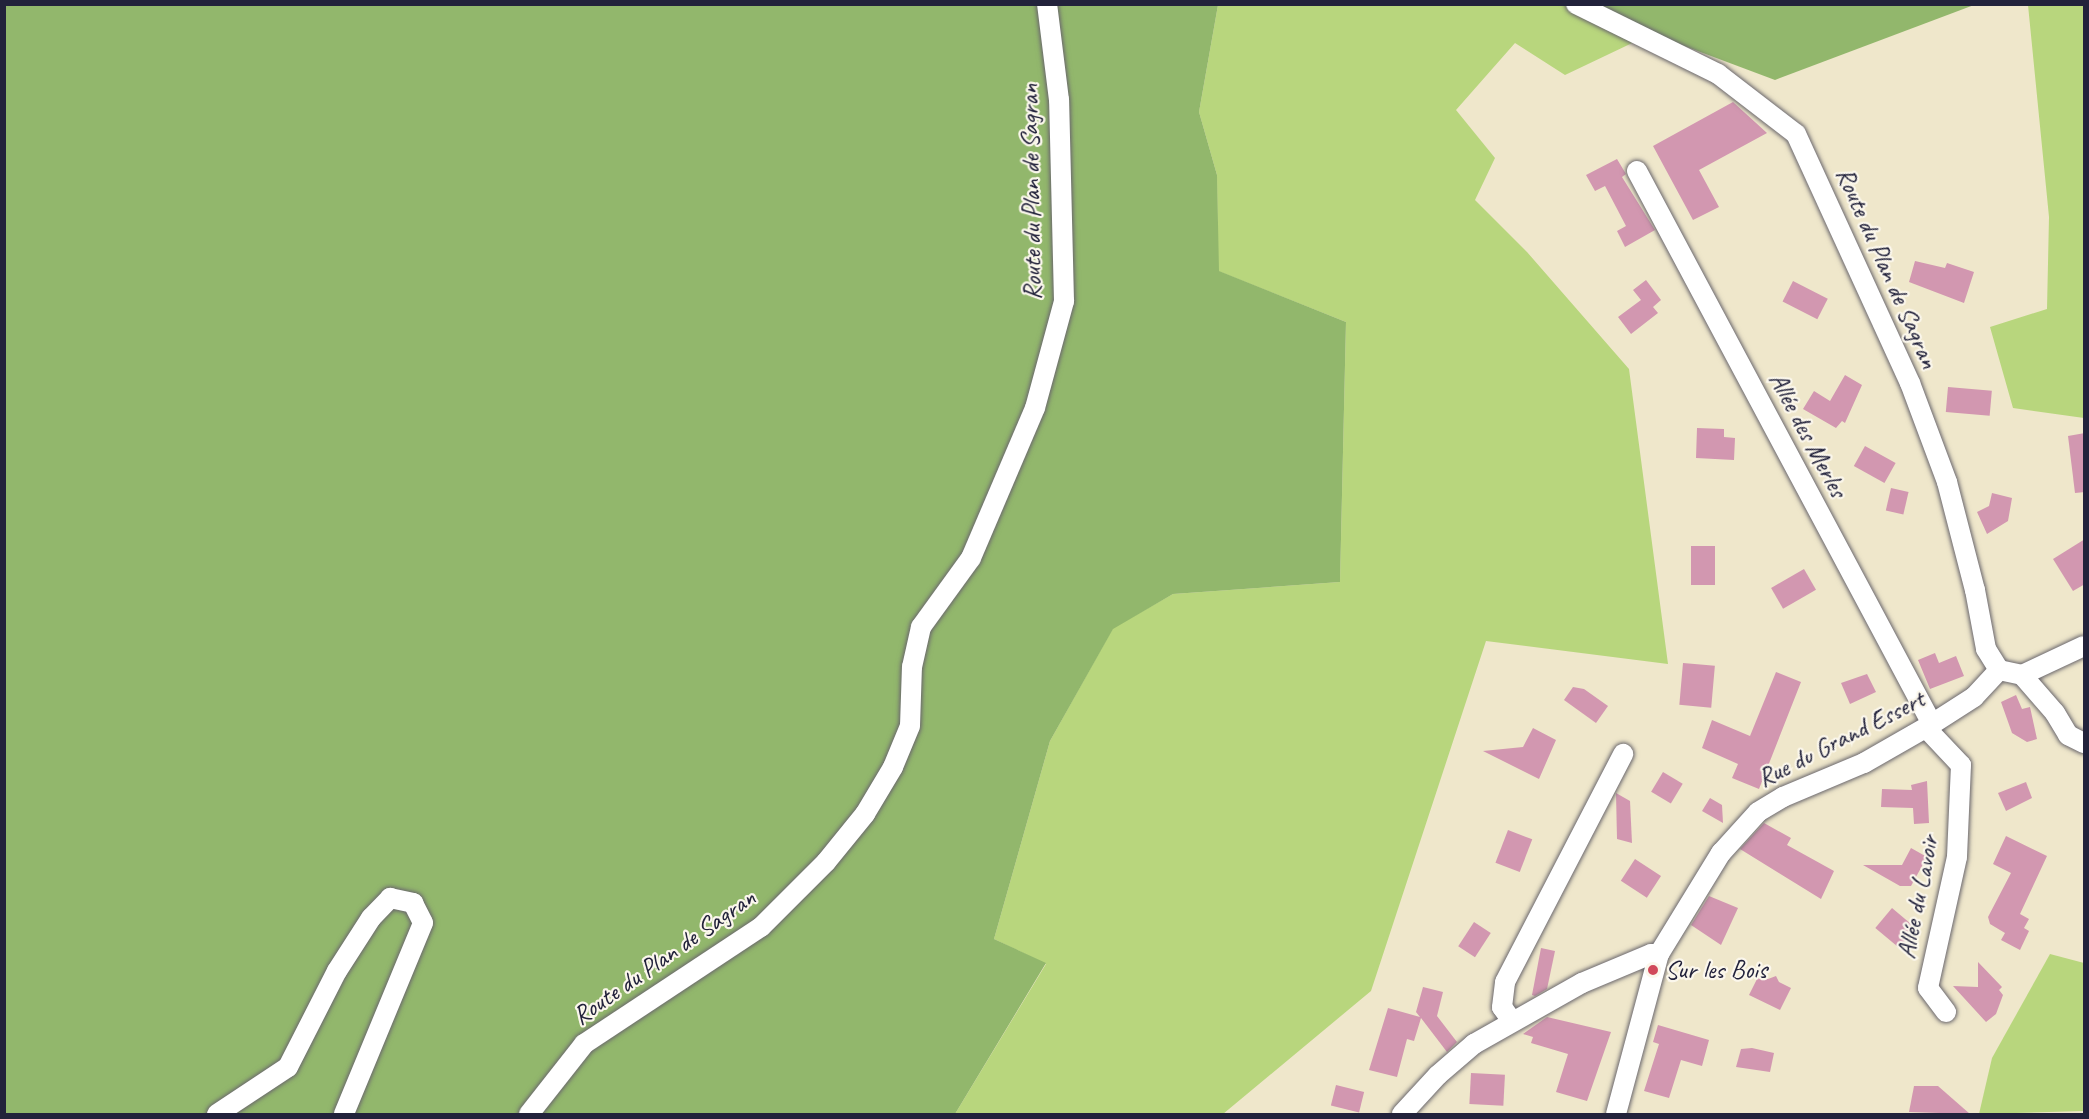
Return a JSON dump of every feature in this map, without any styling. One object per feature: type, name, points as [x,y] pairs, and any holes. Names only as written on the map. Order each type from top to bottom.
[{"type":"street","name":"Route du Plan de Sagran","points":[[529,1114],[584,1044],[761,927],[826,862],[865,814],[893,767],[910,726],[912,667],[921,627],[971,558],[1035,408],[1064,301],[1059,100],[1047,4]]},
{"type":"street","name":"Route du Plan de Sagran","points":[[1576,4],[1718,74],[1796,134],[1910,383],[1947,482],[1975,590],[1986,650],[1999,670]]},
{"type":"street","name":"Allée des Merles","points":[[1637,171],[1929,726]]},
{"type":"street","points":[[2022,675],[2085,646]]},
{"type":"street","points":[[1999,670],[2022,675],[2055,713],[2068,735],[2085,743]]},
{"type":"street","name":"Rue du Grand Essert","points":[[1616,1114],[1659,954],[1721,853],[1758,812],[1783,797],[1864,763],[1929,726],[1974,697],[1999,670]]},
{"type":"street","name":"Allée du Lavoir","points":[[1929,726],[1961,765],[1957,857],[1928,988],[1946,1012]]},
{"type":"street","points":[[1512,1021],[1502,1007],[1505,982],[1623,754]]},
{"type":"street","points":[[217,1114],[288,1067],[337,971],[371,918],[390,898],[413,903],[423,923],[344,1114]]},
{"type":"street","points":[[1402,1114],[1438,1075],[1474,1044],[1582,984],[1651,954],[1659,954]]},
{"type":"green space","points":[[5,5],[1218,5],[1199,112],[1217,175],[1219,271],[1346,322],[1340,582],[1173,594],[1113,629],[1050,741],[994,939],[1046,963],[955,1114],[5,1114]]},
{"type":"green space","points":[[1218,5],[1575,5],[1649,35],[1565,75],[1515,43],[1456,110],[1495,158],[1475,200],[1527,252],[1629,369],[1668,664],[1486,641],[1371,991],[1223,1114],[955,1114],[1046,964],[994,939],[1050,741],[1113,628],[1173,594],[1340,582],[1346,322],[1218,271],[1217,175],[1199,112]]},
{"type":"green space","points":[[1575,5],[1974,5],[1775,80]]},
{"type":"green space","points":[[2028,5],[2084,5],[2084,418],[2013,408],[1990,327],[2047,309],[2049,217]]},
{"type":"green space","points":[[2050,954],[2084,963],[2084,1111],[1979,1114],[1992,1058]]},
{"type":"building","points":[[1733,102],[1767,133],[1699,170],[1719,207],[1693,220],[1653,146]]},
{"type":"building","points":[[1617,159],[1626,174],[1622,177],[1655,230],[1625,247],[1617,231],[1626,226],[1605,186],[1595,191],[1586,175]]},
{"type":"building","points":[[1915,261],[1945,268],[1947,263],[1974,272],[1964,303],[1909,282]]},
{"type":"building","points":[[1646,280],[1661,300],[1653,307],[1658,313],[1631,334],[1618,317],[1641,300],[1633,290]]},
{"type":"building","points":[[1793,281],[1828,299],[1817,319],[1783,301]]},
{"type":"building","points":[[1845,375],[1862,385],[1845,423],[1842,421],[1836,428],[1803,409],[1814,391],[1830,401]]},
{"type":"building","points":[[1948,387],[1992,391],[1990,416],[1946,412]]},
{"type":"building","points":[[1697,428],[1724,429],[1724,437],[1735,438],[1734,460],[1696,458]]},
{"type":"building","points":[[2085,433],[2085,492],[2075,493],[2068,436]]},
{"type":"building","points":[[1865,446],[1896,463],[1884,483],[1854,466]]},
{"type":"building","points":[[1891,488],[1909,492],[1903,514],[1886,510]]},
{"type":"building","points":[[1992,493],[2012,498],[2008,521],[1987,534],[1977,512],[1989,506]]},
{"type":"building","points":[[2085,539],[2085,584],[2073,591],[2053,559]]},
{"type":"building","points":[[1691,546],[1715,546],[1715,585],[1691,585]]},
{"type":"building","points":[[1804,569],[1816,590],[1783,609],[1771,588]]},
{"type":"building","points":[[1935,653],[1939,663],[1956,656],[1964,676],[1930,689],[1918,660]]},
{"type":"building","points":[[1683,663],[1715,666],[1711,708],[1679,705]]},
{"type":"building","points":[[1776,672],[1801,682],[1759,789],[1732,778],[1738,764],[1702,748],[1712,720],[1750,736]]},
{"type":"building","points":[[1867,674],[1876,692],[1850,704],[1841,683]]},
{"type":"building","points":[[1573,687],[1584,689],[1608,706],[1596,723],[1564,700]]},
{"type":"building","points":[[2016,695],[2022,709],[2030,707],[2037,739],[2027,742],[2012,733],[2001,702]]},
{"type":"building","points":[[1533,728],[1556,740],[1539,779],[1483,751],[1523,747]]},
{"type":"building","points":[[1663,772],[1683,784],[1671,804],[1651,792]]},
{"type":"building","points":[[1927,781],[1929,823],[1914,824],[1913,808],[1881,807],[1882,789],[1912,790],[1911,785]]},
{"type":"building","points":[[2026,782],[2032,798],[2006,811],[1998,793]]},
{"type":"building","points":[[1616,793],[1630,801],[1632,843],[1617,839]]},
{"type":"building","points":[[1710,798],[1722,805],[1723,823],[1702,811]]},
{"type":"building","points":[[1764,823],[1791,838],[1787,845],[1834,871],[1821,899],[1740,849]]},
{"type":"building","points":[[1508,830],[1532,839],[1520,872],[1495,863]]},
{"type":"building","points":[[2006,836],[2047,856],[2020,914],[2029,919],[2024,928],[2029,931],[2020,950],[2001,940],[2005,933],[1990,924],[1988,917],[2011,873],[1993,864]]},
{"type":"building","points":[[1911,848],[1927,857],[1911,886],[1900,886],[1863,865],[1902,865]]},
{"type":"building","points":[[1635,859],[1661,876],[1647,898],[1621,881]]},
{"type":"building","points":[[1709,896],[1738,908],[1721,945],[1691,925]]},
{"type":"building","points":[[1892,908],[1921,932],[1904,952],[1875,928]]},
{"type":"building","points":[[1474,922],[1491,933],[1475,957],[1458,946]]},
{"type":"building","points":[[1541,948],[1555,951],[1547,989],[1535,996],[1532,995]]},
{"type":"building","points":[[1978,962],[2002,987],[1999,990],[2003,995],[1996,1014],[1986,1022],[1953,986],[1978,987]]},
{"type":"building","points":[[1759,975],[1768,979],[1776,976],[1779,982],[1791,988],[1780,1010],[1749,995]]},
{"type":"building","points":[[1423,987],[1443,992],[1437,1016],[1457,1042],[1447,1052],[1421,1018],[1414,1041],[1407,1039],[1397,1077],[1369,1070],[1388,1008],[1420,1017],[1416,1012]]},
{"type":"building","points":[[1547,1017],[1611,1032],[1587,1101],[1556,1092],[1568,1054],[1531,1043],[1533,1037],[1523,1034]]},
{"type":"building","points":[[1658,1025],[1709,1040],[1702,1066],[1681,1060],[1669,1098],[1644,1091],[1659,1044],[1653,1042]]},
{"type":"building","points":[[1752,1048],[1774,1053],[1770,1072],[1736,1067],[1741,1049]]},
{"type":"building","points":[[1471,1073],[1505,1075],[1503,1106],[1469,1104]]},
{"type":"building","points":[[1336,1085],[1364,1092],[1359,1112],[1331,1105]]},
{"type":"building","points":[[1914,1086],[1938,1086],[1970,1114],[1909,1112]]},
{"type":"place","name":"Sur les Bois","points":[[1653,970]]}]
